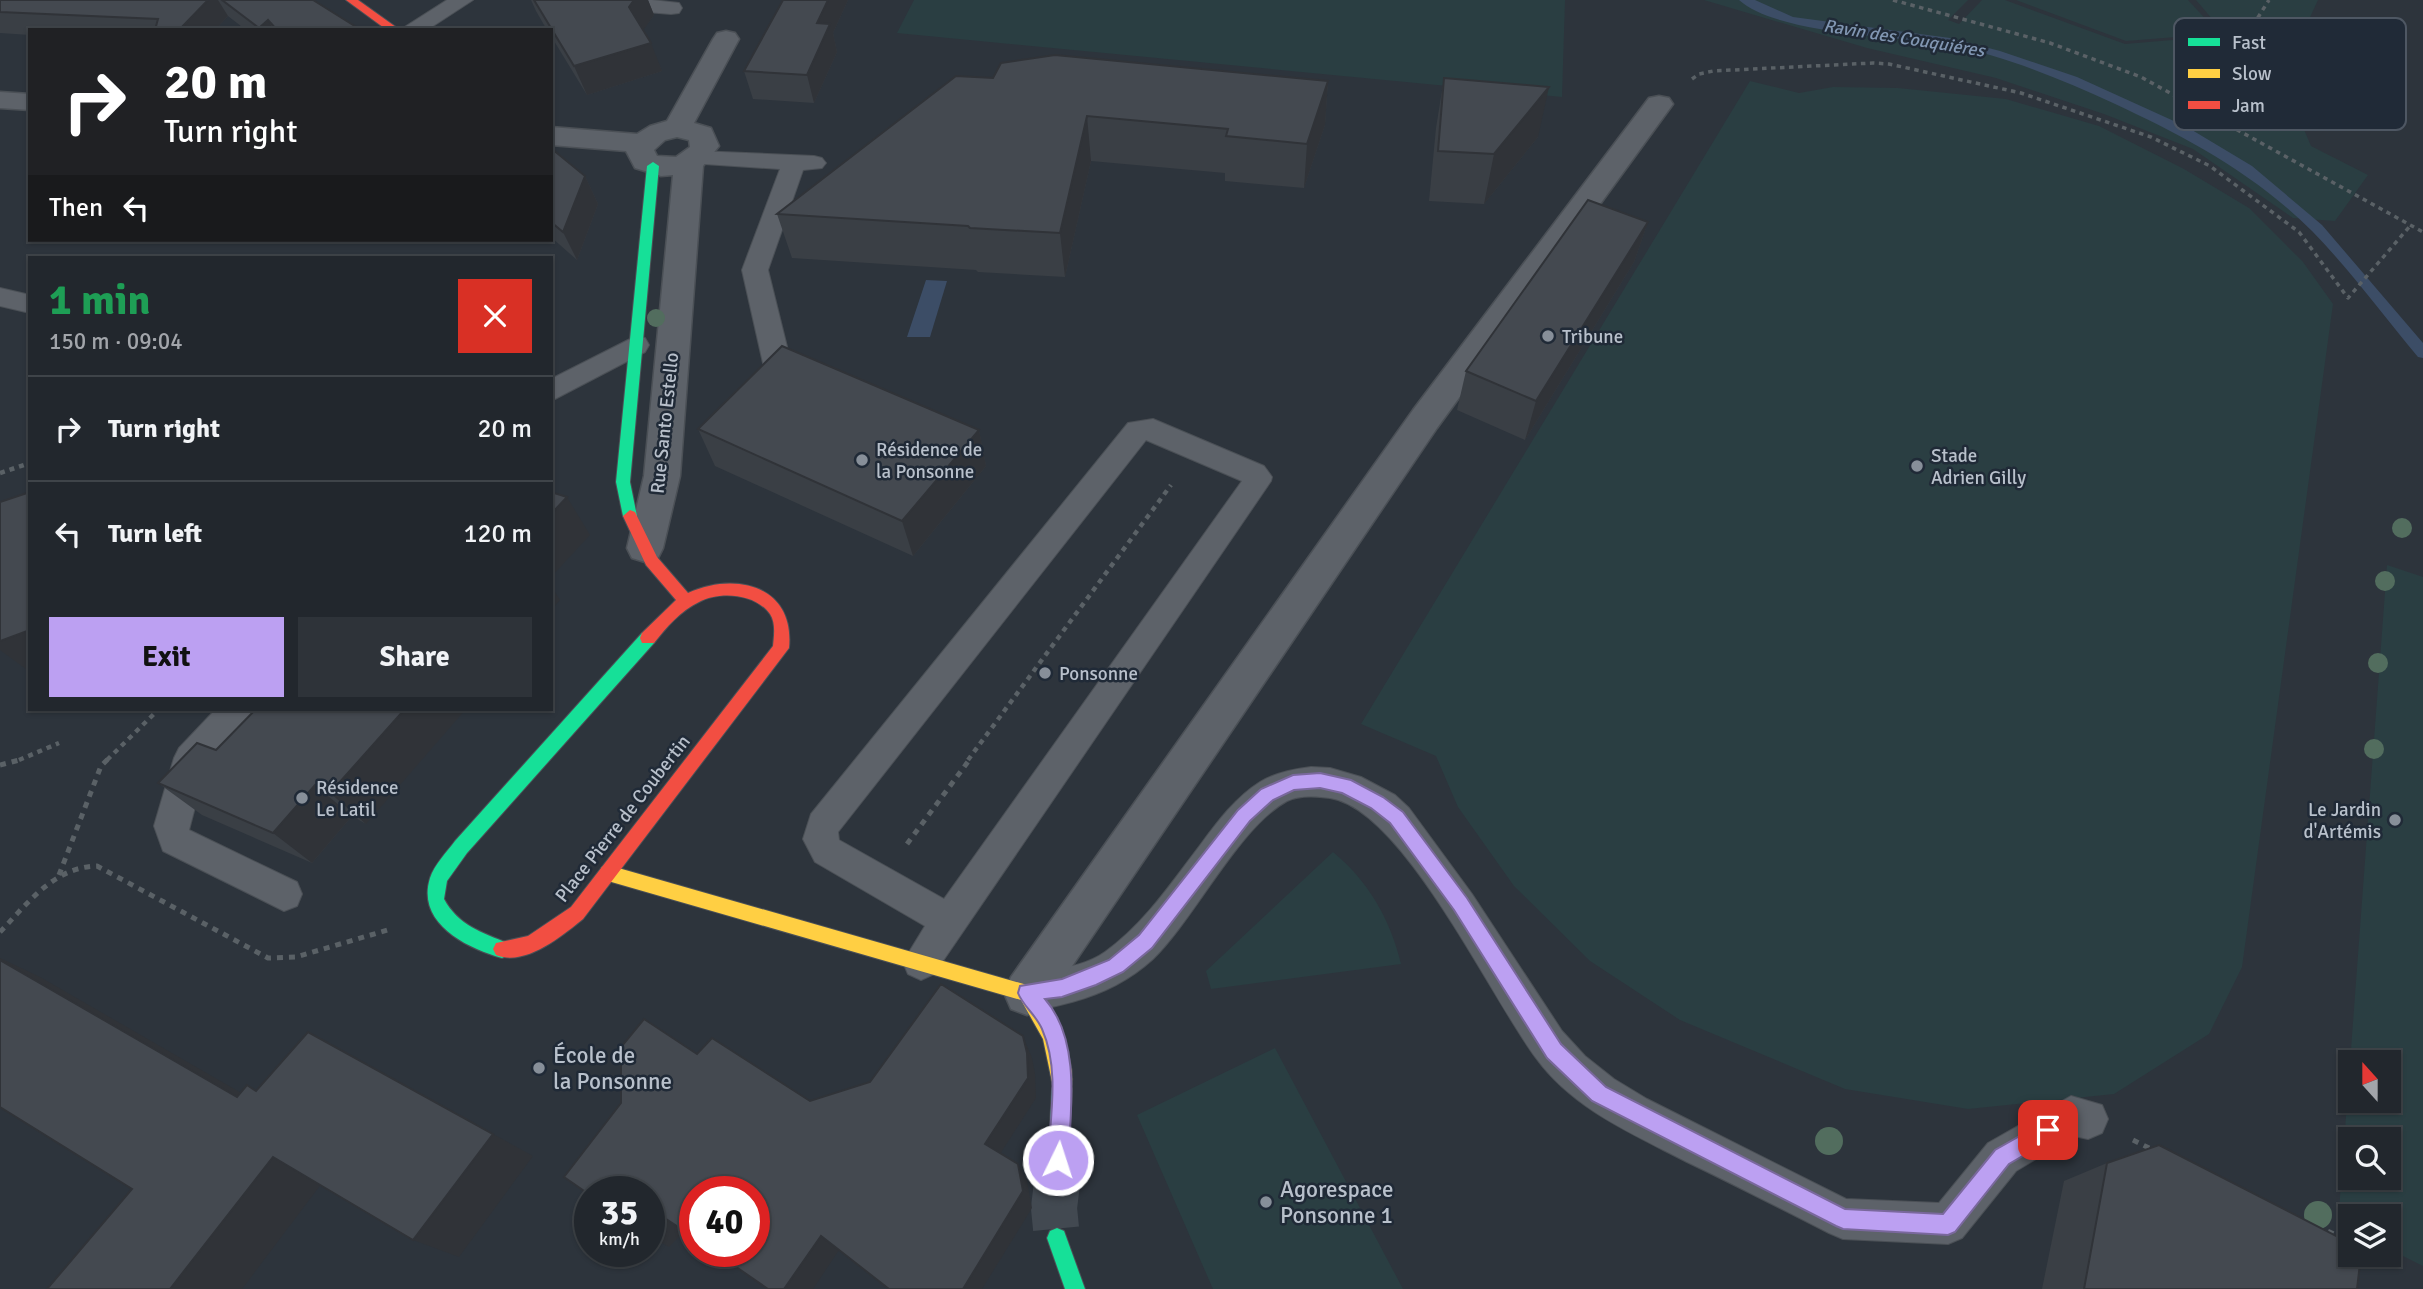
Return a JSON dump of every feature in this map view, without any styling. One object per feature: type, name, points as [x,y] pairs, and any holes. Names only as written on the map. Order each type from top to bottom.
[{"type":"street","points":[[352,0],[392,28]]},
{"type":"street","points":[[677,128],[726,38]]},
{"type":"street","points":[[0,100],[28,102]]},
{"type":"street","points":[[1027,993],[1425,419],[1659,104]]},
{"type":"street","points":[[553,136],[648,155],[671,167],[693,160],[705,146],[701,134],[677,128],[657,133],[648,155]]},
{"type":"street","name":"Rue Santo Estello","points":[[645,548],[625,505],[623,482],[636,345],[648,155]]},
{"type":"street","name":"Rue Santo Estello","points":[[645,548],[662,476],[693,160]]},
{"type":"street","points":[[442,914],[435,897],[439,877],[461,847],[684,598],[664,582],[645,548]]},
{"type":"street","name":"Place Pierre de Coubertin","points":[[442,914],[478,942],[492,948],[510,949],[555,930],[577,913],[781,648],[785,635],[775,606],[760,596],[740,589],[702,591],[684,598]]},
{"type":"street","points":[[608,873],[1027,993],[1042,1010],[1052,1031],[1063,1072],[1057,1183]]},
{"type":"street","points":[[1057,1237],[1075,1289]]},
{"type":"lane","points":[[414,28],[462,0]]},
{"type":"lane","points":[[575,0],[671,8]]},
{"type":"lane","points":[[693,160],[804,163],[755,270],[776,363]]},
{"type":"lane","points":[[0,297],[28,303]]},
{"type":"lane","points":[[553,390],[636,345]]},
{"type":"lane","points":[[921,962],[950,921],[1257,481],[1258,477],[1254,474],[1153,429],[1143,428],[1135,433],[823,825],[820,838],[822,846],[950,921]]},
{"type":"lane","points":[[235,711],[191,758],[171,826],[172,834],[176,840],[284,894]]},
{"type":"lane","points":[[1027,993],[1062,988],[1116,966],[1146,942],[1244,816],[1267,795],[1293,783],[1320,780],[1345,786],[1396,817],[1460,904],[1554,1051],[1599,1094],[1843,1219],[1948,1224],[2002,1157],[2071,1116],[2088,1119]]},
{"type":"path","points":[[1894,0],[2013,30],[2070,48],[2141,77],[2174,95]]},
{"type":"path","points":[[2258,18],[2269,0]]},
{"type":"path","points":[[1659,104],[1699,74],[1713,71],[1873,63],[1889,64],[2021,93],[2151,137],[2210,166],[2299,232],[2348,298],[2377,261],[2410,226]]},
{"type":"path","points":[[2238,130],[2423,232]]},
{"type":"path","points":[[0,473],[28,464]]},
{"type":"path","points":[[880,881],[1174,481]]},
{"type":"path","points":[[58,876],[101,766],[157,711]]},
{"type":"path","points":[[0,765],[11,764],[59,743]]},
{"type":"path","points":[[0,932],[58,876],[76,868],[97,866],[268,958],[296,957],[442,914]]},
{"type":"path","points":[[2088,1119],[2162,1154]]},
{"type":"path","points":[[2312,1224],[2336,1236],[2337,1249]]},
{"type":"green space","points":[[914,0],[1565,0],[1562,97],[897,33]]},
{"type":"green space","points":[[1704,0],[1968,0],[1948,20],[1959,24],[1982,0],[2005,0],[2125,44],[2174,40],[2174,130],[2304,130],[2311,146],[2368,175],[2335,221],[2293,218],[2193,149],[2104,114],[1996,78],[1867,48]]},
{"type":"green space","points":[[2016,0],[2188,0],[2205,18],[2174,18],[2174,37],[2126,41]]},
{"type":"green space","points":[[2196,0],[2318,0],[2310,18],[2211,18]]},
{"type":"green space","points":[[1750,81],[1799,93],[1833,87],[1898,88],[2006,99],[2099,126],[2184,169],[2249,208],[2303,262],[2333,304],[2242,967],[2209,1034],[2114,1094],[1968,1109],[1845,1089],[1680,1020],[1590,961],[1514,886],[1458,807],[1436,756],[1361,724]]},
{"type":"green space","name":"Le Jardin d'Artémis","points":[[2387,565],[2423,577],[2423,1266],[2401,1255],[2401,1204],[2339,1204],[2341,1190],[2401,1190],[2401,1127],[2345,1127],[2346,1113],[2401,1113],[2401,1050],[2351,1050]]},
{"type":"green space","points":[[1333,852],[1357,876],[1376,902],[1391,932],[1401,964],[1211,989],[1206,971]]},
{"type":"green space","name":"Agorespace Ponsonne 1","points":[[1275,1048],[1403,1289],[1213,1289],[1137,1115]]},
{"type":"water","points":[[926,280],[947,281],[930,337],[907,337]]},
{"type":"building","points":[[0,0],[208,0],[181,28],[156,28],[158,19],[0,12]]},
{"type":"building","points":[[222,0],[313,0],[358,28],[275,28],[268,20],[259,28]]},
{"type":"building","points":[[534,0],[634,0],[629,7],[651,43],[574,66]]},
{"type":"building","points":[[783,0],[828,0],[817,23],[830,24],[807,75],[744,71]]},
{"type":"building","points":[[1055,55],[1328,81],[1307,144],[1226,136],[1228,129],[1087,116],[1060,233],[777,214],[956,76],[993,78],[1001,63]]},
{"type":"building","points":[[1444,78],[1549,87],[1494,154],[1438,151]]},
{"type":"building","points":[[553,150],[585,176],[563,232],[553,224]]},
{"type":"building","name":"Tribune","points":[[1588,200],[1648,222],[1536,401],[1466,371]]},
{"type":"building","points":[[782,346],[979,430],[902,521],[698,429]]},
{"type":"building","points":[[28,493],[28,631],[0,641],[0,502]]},
{"type":"building","points":[[553,493],[567,497],[553,512]]},
{"type":"building","points":[[254,711],[403,711],[330,793],[315,785],[273,833],[158,783],[197,743],[216,750]]},
{"type":"building","points":[[0,960],[237,1097],[247,1085],[256,1091],[308,1032],[493,1134],[413,1240],[273,1157],[170,1289],[47,1289],[132,1189],[0,1107]]},
{"type":"building","points":[[941,984],[1023,1036],[1028,1078],[985,1144],[1018,1164],[1023,1191],[963,1289],[889,1289],[821,1236],[784,1289],[768,1289],[736,1267],[770,1267],[770,1176],[679,1176],[679,1227],[665,1218],[665,1176],[574,1176],[574,1184],[564,1177],[621,1103],[621,1047],[644,1019],[697,1054],[712,1038],[810,1101],[870,1082]]},
{"type":"building","points":[[2159,1145],[2338,1237],[2338,1267],[2360,1267],[2357,1289],[2084,1289],[2107,1163]]},
{"type":"waterway","name":"Ravin des Couquiéres","points":[[1745,0],[1790,20],[1950,42],[1996,54],[2073,80],[2174,126]]},
{"type":"waterway","name":"Ravin des Couquiéres","points":[[2182,130],[2247,169],[2317,228],[2423,353]]},
{"type":"tunnel","points":[[1057,1183],[1054,1208],[1057,1238]]},
{"type":"traffic: fast","points":[[630,516],[623,482],[653,166]]},
{"type":"traffic: fast","points":[[502,949],[472,938],[453,925],[435,899],[439,878],[461,847],[648,638]]},
{"type":"traffic: fast","points":[[1057,1183],[1062,1089]]},
{"type":"traffic: fast","points":[[1057,1238],[1075,1289]]},
{"type":"traffic: slow","points":[[608,873],[1027,993],[1052,1038],[1059,1062],[1062,1089]]},
{"type":"traffic: jam","points":[[351,0],[392,28]]},
{"type":"traffic: jam","points":[[630,516],[651,561],[684,599]]},
{"type":"traffic: jam","points":[[502,949],[533,943],[577,913],[781,648],[783,632],[776,609],[758,596],[718,589]]},
{"type":"traffic: jam","points":[[648,638],[687,601],[718,589]]},
{"type":"place","name":"Tribune","points":[[1548,336]]},
{"type":"place","name":"Résidence de la Ponsonne","points":[[862,460]]},
{"type":"place","name":"Stade Adrien Gilly","points":[[1917,466]]},
{"type":"place","name":"Ponsonne","points":[[1045,673]]},
{"type":"place","name":"Résidence Le Latil","points":[[302,798]]},
{"type":"place","name":"Le Jardin d'Artémis","points":[[2395,820]]},
{"type":"place","name":"École de la Ponsonne","points":[[539,1068]]},
{"type":"place","name":"Agorespace Ponsonne 1","points":[[1266,1202]]},
{"type":"route","points":[[1058,1160],[1063,1072],[1052,1031],[1042,1010],[1027,993],[1062,988],[1116,966],[1146,942],[1244,816],[1267,795],[1293,783],[1320,780],[1345,786],[1396,817],[1460,904],[1554,1051],[1599,1094],[1843,1219],[1948,1224],[2002,1157],[2048,1130]]}]
